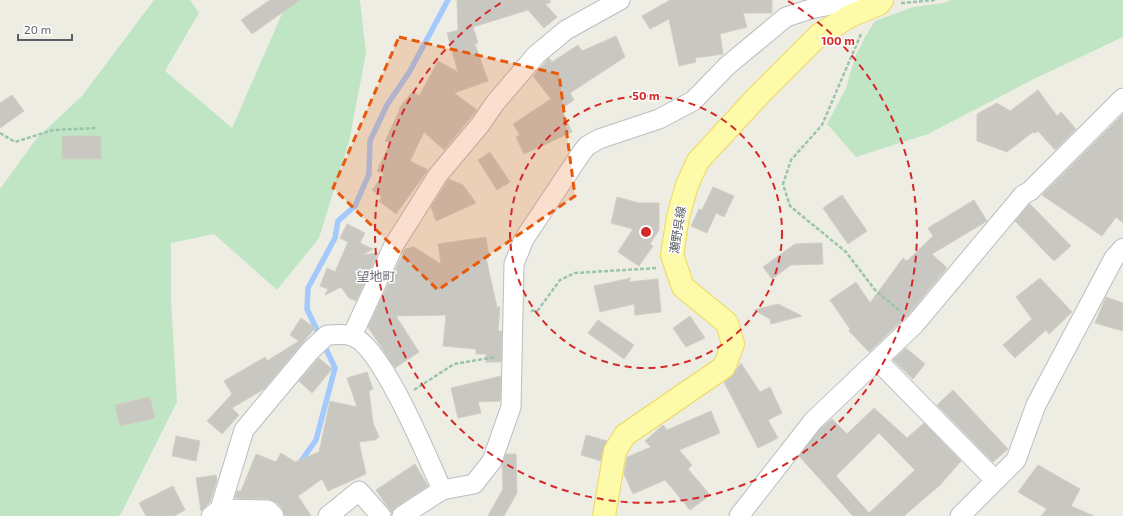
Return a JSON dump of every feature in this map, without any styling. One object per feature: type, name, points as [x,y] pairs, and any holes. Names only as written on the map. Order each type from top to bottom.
[{"type":"main road","name":"瀬野呉線","points":[[604,516],[615,451],[625,435],[724,367],[733,344],[727,323],[683,287],[672,255],[678,217],[692,172],[708,149],[819,35],[850,16],[879,4],[888,2]]},
{"type":"street","points":[[352,336],[394,245],[438,175],[480,125],[495,103],[536,55],[566,30],[620,0]]},
{"type":"street","points":[[402,516],[442,490],[474,484],[492,461],[510,407],[514,264],[524,239],[587,146],[599,139],[659,119],[692,101],[728,66],[786,17],[811,8],[854,0]]},
{"type":"street","points":[[739,516],[813,421],[876,360],[916,324],[1023,195],[1030,191],[1123,98]]},
{"type":"street","points":[[960,516],[1016,460],[1036,405],[1114,258],[1123,248]]},
{"type":"street","points":[[274,516],[268,510],[216,513],[244,430],[310,351],[327,334],[352,336],[369,350],[400,399],[442,490]]},
{"type":"street","points":[[876,360],[995,480]]},
{"type":"street","points":[[328,516],[359,491],[381,516]]},
{"type":"path","points":[[888,2],[936,0]]},
{"type":"path","points":[[864,31],[860,36],[822,125],[791,160],[783,184],[790,206],[846,252],[875,290],[916,324]]},
{"type":"path","points":[[0,133],[15,142],[53,130],[98,128]]},
{"type":"path","points":[[512,314],[538,310],[560,280],[575,273],[659,268]]},
{"type":"path","points":[[400,399],[454,364],[512,355]]},
{"type":"highlighted area","points":[[399,37],[559,74],[575,196],[438,290],[333,188]]},
{"type":"green space","points":[[154,0],[190,0],[199,13],[165,71],[232,128],[288,0],[360,0],[366,53],[349,142],[319,238],[277,290],[214,234],[171,243],[171,299],[177,402],[121,514],[118,516],[0,516],[0,189],[37,138],[82,96]]},
{"type":"green space","points":[[951,0],[1123,0],[1123,37],[1034,79],[928,134],[856,157],[827,124],[846,88],[855,57],[865,37],[875,21],[913,7],[943,3]]},
{"type":"building","points":[[270,0],[300,0],[252,34],[241,20]]},
{"type":"building","points":[[457,0],[550,0],[550,3],[545,4],[557,17],[544,28],[528,10],[473,27],[478,43],[475,44],[488,81],[454,93],[477,110],[444,150],[424,132],[410,161],[428,170],[396,214],[379,201],[382,197],[372,190],[384,174],[377,171],[390,143],[385,141],[400,109],[399,108],[413,91],[419,96],[438,61],[458,72],[447,33],[458,30]]},
{"type":"building","points":[[670,0],[772,0],[772,13],[743,13],[747,27],[720,34],[723,54],[695,58],[696,62],[679,66],[669,19],[650,29],[642,16]]},
{"type":"building","points":[[616,36],[625,57],[570,93],[574,100],[561,109],[572,132],[524,154],[516,137],[520,135],[513,124],[551,99],[533,76],[549,58],[552,62],[578,45],[582,51]]},
{"type":"building","points":[[1038,90],[1057,116],[1061,112],[1076,129],[1055,150],[1038,131],[1035,133],[1033,132],[1007,152],[977,141],[977,114],[997,103],[1010,111]]},
{"type":"building","points":[[12,95],[24,111],[0,128],[0,103]]},
{"type":"building","points":[[1123,114],[1123,223],[1116,217],[1102,236],[1042,195]]},
{"type":"building","points":[[62,136],[101,136],[101,159],[62,159]]},
{"type":"building","points":[[490,152],[510,182],[497,190],[478,160]]},
{"type":"building","points":[[449,179],[463,185],[476,203],[436,221],[431,207]]},
{"type":"building","points":[[713,187],[734,196],[724,217],[716,213],[707,233],[691,226],[699,209],[702,210]]},
{"type":"building","points":[[842,195],[867,231],[848,244],[823,208]]},
{"type":"building","points":[[617,197],[639,203],[659,203],[659,230],[650,244],[653,246],[639,266],[618,252],[633,229],[611,223]]},
{"type":"building","points":[[974,200],[987,221],[932,254],[947,268],[907,316],[869,352],[849,331],[850,329],[830,300],[856,282],[870,303],[903,258],[907,261],[933,236],[928,228]]},
{"type":"building","points":[[1030,204],[1071,246],[1054,261],[1015,221]]},
{"type":"building","points":[[347,224],[365,233],[360,243],[373,249],[362,255],[378,253],[356,301],[349,298],[341,287],[325,295],[328,289],[320,286],[327,268],[335,272],[348,242],[340,238]]},
{"type":"building","points":[[486,237],[489,258],[486,258],[497,307],[500,307],[498,331],[502,331],[501,362],[486,362],[486,354],[476,354],[476,349],[443,346],[446,315],[396,316],[419,352],[395,368],[368,327],[405,249],[414,247],[441,264],[438,244]]},
{"type":"building","points":[[822,243],[823,264],[791,265],[772,279],[763,267],[795,244]]},
{"type":"building","points":[[631,278],[628,282],[658,279],[661,312],[635,315],[634,304],[600,312],[594,286]]},
{"type":"building","points":[[1040,278],[1072,312],[1049,334],[1046,330],[1015,358],[1003,345],[1032,319],[1016,297]]},
{"type":"building","points":[[1106,297],[1123,303],[1123,331],[1095,323]]},
{"type":"building","points":[[778,304],[802,316],[771,324],[770,319],[754,310]]},
{"type":"building","points":[[690,316],[705,338],[686,347],[673,328]]},
{"type":"building","points":[[301,318],[315,328],[264,389],[232,408],[239,415],[222,434],[207,421],[232,394],[224,381],[265,357],[267,361],[299,341],[290,335]]},
{"type":"building","points":[[598,320],[634,345],[624,359],[588,333]]},
{"type":"building","points":[[906,348],[925,364],[913,379],[893,360]]},
{"type":"building","points":[[319,358],[332,369],[312,393],[299,381]]},
{"type":"building","points":[[741,363],[760,392],[770,387],[782,413],[768,420],[778,438],[758,448],[724,382],[731,377]]},
{"type":"building","points":[[367,372],[373,389],[369,391],[373,423],[379,437],[375,440],[359,442],[366,474],[328,491],[322,479],[298,496],[311,516],[285,516],[282,508],[276,502],[269,499],[235,498],[237,491],[241,491],[256,454],[276,462],[281,453],[295,462],[319,452],[330,401],[357,407],[347,378]]},
{"type":"building","points":[[501,376],[500,401],[478,402],[481,413],[458,418],[451,388]]},
{"type":"building","points":[[953,390],[1008,449],[993,462],[937,405]]},
{"type":"building","points":[[150,397],[155,418],[120,426],[115,405]]},
{"type":"building","points":[[874,408],[907,438],[924,423],[961,461],[940,485],[904,516],[853,516],[799,456],[821,428],[832,419],[847,434]],"holes":[[[879,433],[915,470],[869,513],[836,476]]]},
{"type":"building","points":[[711,411],[720,433],[679,450],[692,465],[688,469],[710,495],[690,510],[665,480],[633,494],[624,474],[627,457],[651,447],[645,441],[663,425],[667,430]]},
{"type":"building","points":[[586,435],[607,441],[603,449],[601,461],[581,455]]},
{"type":"building","points":[[176,436],[200,441],[196,461],[172,456]]},
{"type":"building","points":[[506,454],[516,454],[517,493],[504,516],[488,516],[503,489],[502,465]]},
{"type":"building","points":[[415,464],[428,486],[396,507],[392,513],[376,490]]},
{"type":"building","points":[[1038,465],[1080,489],[1071,506],[1094,516],[1041,516],[1047,509],[1018,492]]},
{"type":"building","points":[[216,475],[217,480],[210,502],[201,511],[196,478]]},
{"type":"building","points":[[173,486],[185,510],[174,516],[146,516],[139,503]]},
{"type":"waterway","points":[[299,464],[316,440],[335,368],[307,309],[308,288],[335,238],[338,221],[355,206],[369,174],[370,141],[387,105],[410,71],[448,0]]},
{"type":"district","name":"望地町","points":[[376,276]]}]
